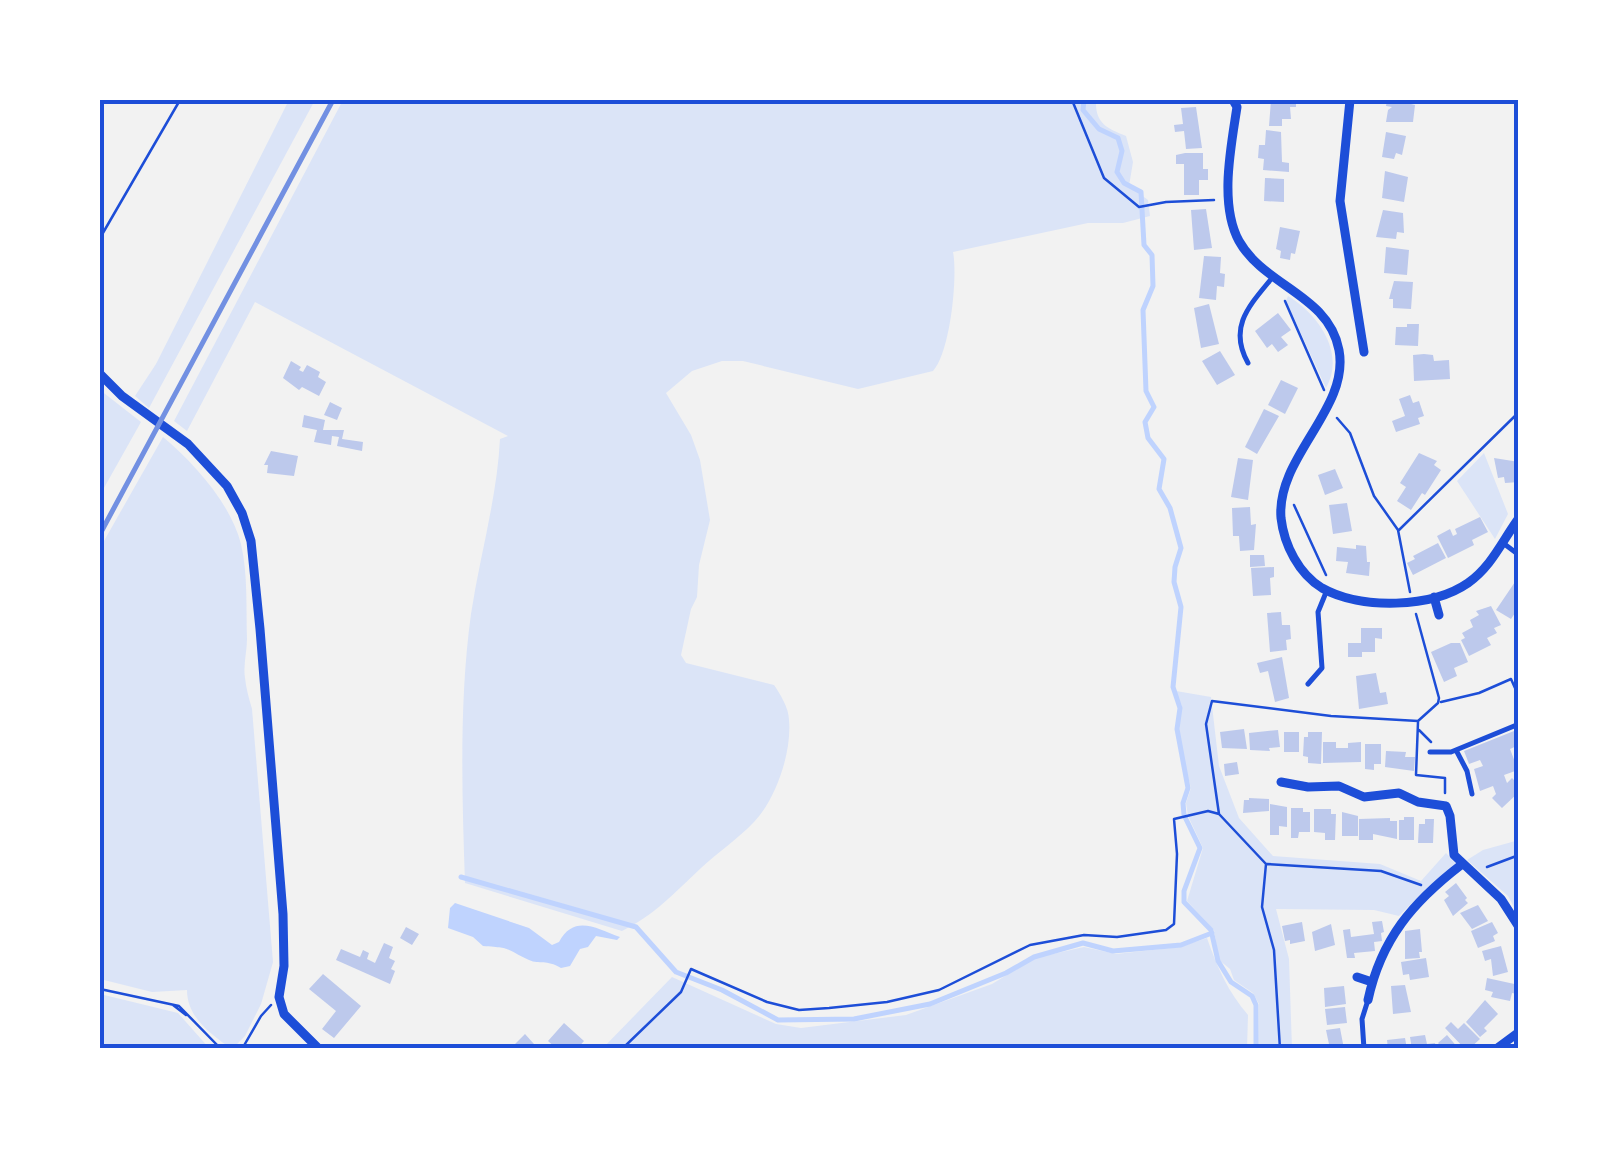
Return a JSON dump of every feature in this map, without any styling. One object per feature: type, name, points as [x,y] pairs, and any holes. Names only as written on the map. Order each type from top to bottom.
[{"type":"street","points":[[1233,100],[1237,107],[1230,198],[1240,242],[1252,258],[1314,308],[1334,330],[1340,370],[1285,486],[1281,516],[1288,546],[1306,573],[1330,591],[1363,600],[1413,602],[1434,598],[1474,579],[1519,518]]},
{"type":"street","points":[[1350,100],[1340,207],[1364,352]]},
{"type":"street","points":[[100,374],[122,396],[174,431],[227,486],[242,513],[251,541],[283,914],[284,966],[278,997],[284,1014],[319,1049]]},
{"type":"street","points":[[1434,598],[1439,615]]},
{"type":"street","points":[[1281,782],[1308,787],[1340,786],[1364,797],[1401,794],[1448,810],[1452,848],[1462,865],[1501,899],[1519,927]]},
{"type":"street","points":[[1368,1000],[1384,949],[1400,920],[1462,865]]},
{"type":"street","points":[[1357,977],[1372,982]]},
{"type":"street","points":[[1496,1049],[1519,1032]]},
{"type":"lane","points":[[1248,362],[1239,347],[1238,336],[1245,313],[1276,278]]},
{"type":"lane","points":[[1504,543],[1519,555]]},
{"type":"lane","points":[[1308,684],[1322,668],[1318,612],[1330,591]]},
{"type":"lane","points":[[1430,752],[1456,750],[1519,724]]},
{"type":"lane","points":[[1456,750],[1467,770],[1472,794]]},
{"type":"lane","points":[[1364,1049],[1362,1019],[1368,1000]]},
{"type":"path","points":[[100,238],[180,100]]},
{"type":"path","points":[[1072,100],[1104,178],[1139,207],[1230,198]]},
{"type":"path","points":[[1276,278],[1327,403],[1350,433],[1366,479],[1398,530],[1438,702]]},
{"type":"path","points":[[1398,530],[1519,412]]},
{"type":"path","points":[[1285,486],[1330,591]]},
{"type":"path","points":[[1218,814],[1206,724],[1212,701],[1330,716],[1418,720],[1438,702],[1479,693],[1511,679],[1519,697]]},
{"type":"path","points":[[1418,720],[1416,776],[1446,778],[1448,810]]},
{"type":"path","points":[[622,1049],[682,992],[691,969],[766,1002],[799,1010],[829,1008],[887,1002],[939,990],[1030,946],[1084,935],[1118,937],[1166,930],[1174,924],[1174,819],[1208,811],[1218,814],[1266,864],[1381,871],[1420,885],[1434,878]]},
{"type":"path","points":[[1471,873],[1519,855]]},
{"type":"path","points":[[1266,864],[1262,907],[1274,950],[1280,1049]]},
{"type":"path","points":[[100,988],[179,1006],[220,1049]]},
{"type":"path","points":[[242,1049],[278,997]]},
{"type":"shaded area","points":[[289,100],[315,100],[149,408],[135,396],[156,364]]},
{"type":"shaded area","points":[[343,100],[1096,100],[1103,124],[1126,136],[1133,162],[1129,186],[1148,200],[1150,216],[1123,223],[1088,223],[953,252],[951,314],[944,348],[933,371],[858,389],[743,361],[722,361],[692,371],[666,393],[691,435],[700,460],[710,520],[699,565],[697,597],[681,655],[686,663],[774,685],[788,711],[789,733],[776,788],[754,822],[655,910],[622,931],[465,883],[462,748],[467,647],[500,439],[508,436],[255,302],[187,431],[174,421]]},
{"type":"shaded area","points":[[1288,296],[1309,313],[1331,348],[1333,361],[1326,388],[1286,301]]},
{"type":"shaded area","points":[[100,390],[141,422],[100,495]]},
{"type":"shaded area","points":[[163,437],[220,499],[236,529],[245,567],[245,673],[252,709],[273,962],[261,1004],[245,1036],[232,1049],[195,1017],[187,990],[152,992],[100,979],[100,548]]},
{"type":"shaded area","points":[[1484,453],[1508,514],[1495,539],[1457,481]]},
{"type":"shaded area","points":[[1176,691],[1211,697],[1219,766],[1239,818],[1273,856],[1380,864],[1421,881],[1446,853],[1457,865],[1399,916],[1374,910],[1276,909],[1289,959],[1292,1049],[1258,1049],[1259,1004],[1219,960],[1214,930],[1187,901],[1203,848],[1188,816],[1186,803],[1191,788],[1179,729],[1182,706]]},
{"type":"shaded area","points":[[1519,840],[1516,911],[1508,896],[1467,860],[1483,850]]},
{"type":"shaded area","points":[[1207,938],[1224,979],[1248,1015],[1247,1049],[602,1049],[672,977],[776,1024],[801,1028],[906,1015],[992,984],[1035,958],[1084,947],[1116,954],[1180,947]]},
{"type":"shaded area","points":[[100,994],[178,1013],[210,1049],[100,1049]]},
{"type":"water","points":[[455,903],[529,928],[552,945],[579,926],[620,937],[617,940],[596,936],[588,947],[580,949],[570,966],[561,968],[504,948],[483,946],[473,937],[448,928],[450,908]]},
{"type":"building","points":[[1271,100],[1296,100],[1296,107],[1290,107],[1291,119],[1282,119],[1282,126],[1269,126]]},
{"type":"building","points":[[1387,100],[1411,100],[1415,105],[1413,122],[1386,122],[1392,107],[1386,106]]},
{"type":"building","points":[[1196,107],[1202,148],[1186,149],[1184,131],[1175,132],[1174,125],[1183,124],[1181,108]]},
{"type":"building","points":[[1266,130],[1281,132],[1282,162],[1289,163],[1289,172],[1263,170],[1264,159],[1258,158],[1259,145],[1265,145]]},
{"type":"building","points":[[1386,132],[1406,136],[1402,155],[1396,153],[1394,159],[1382,157]]},
{"type":"building","points":[[1203,153],[1208,180],[1199,180],[1199,195],[1184,195],[1184,164],[1176,164],[1176,155]]},
{"type":"building","points":[[1385,171],[1408,177],[1404,202],[1382,198]]},
{"type":"building","points":[[1265,178],[1284,179],[1284,202],[1264,201]]},
{"type":"building","points":[[1206,209],[1212,248],[1194,250],[1191,210]]},
{"type":"building","points":[[1383,210],[1403,213],[1404,233],[1397,232],[1396,239],[1376,237]]},
{"type":"building","points":[[1280,227],[1300,231],[1290,260],[1280,258],[1281,251],[1276,249]]},
{"type":"building","points":[[1386,247],[1409,250],[1407,275],[1384,273]]},
{"type":"building","points":[[1204,256],[1221,257],[1224,287],[1217,286],[1216,300],[1199,298]]},
{"type":"building","points":[[1394,281],[1413,282],[1411,309],[1393,308],[1393,299],[1389,299]]},
{"type":"building","points":[[1209,304],[1219,344],[1201,348],[1194,308]]},
{"type":"building","points":[[1278,313],[1291,330],[1281,337],[1288,345],[1278,352],[1272,344],[1267,348],[1255,331]]},
{"type":"building","points":[[1419,324],[1418,346],[1395,345],[1396,327]]},
{"type":"building","points":[[1220,351],[1235,375],[1217,385],[1202,361]]},
{"type":"building","points":[[1413,355],[1433,355],[1434,361],[1449,360],[1450,379],[1414,381]]},
{"type":"building","points":[[291,361],[303,372],[307,365],[320,372],[318,377],[326,382],[319,396],[302,387],[299,390],[283,378]]},
{"type":"building","points":[[1281,380],[1298,388],[1285,414],[1268,405]]},
{"type":"building","points":[[1410,395],[1413,403],[1419,401],[1424,416],[1418,418],[1420,424],[1396,432],[1392,421],[1405,416],[1399,399]]},
{"type":"building","points":[[330,402],[342,408],[337,420],[324,415]]},
{"type":"building","points":[[1264,409],[1279,416],[1257,454],[1245,447]]},
{"type":"building","points":[[304,415],[325,420],[323,430],[344,430],[342,439],[363,442],[362,451],[337,446],[339,437],[332,436],[331,445],[314,442],[317,430],[302,427]]},
{"type":"building","points":[[271,451],[298,456],[294,476],[267,473],[268,465],[264,465]]},
{"type":"building","points":[[1419,453],[1437,461],[1434,465],[1441,470],[1411,510],[1397,501],[1406,487],[1400,483]]},
{"type":"building","points":[[1238,458],[1253,460],[1248,500],[1231,497]]},
{"type":"building","points":[[1494,458],[1519,462],[1519,482],[1505,483],[1504,477],[1498,478]]},
{"type":"building","points":[[1335,469],[1343,488],[1325,495],[1318,475]]},
{"type":"building","points":[[1347,503],[1352,531],[1333,534],[1329,505]]},
{"type":"building","points":[[1250,507],[1251,525],[1256,524],[1254,550],[1240,551],[1239,536],[1233,536],[1232,508]]},
{"type":"building","points":[[1480,517],[1488,532],[1472,540],[1474,545],[1448,558],[1437,536],[1450,529],[1453,536],[1457,534],[1455,529]]},
{"type":"building","points":[[1438,543],[1446,558],[1413,575],[1407,563]]},
{"type":"building","points":[[1356,545],[1366,546],[1369,576],[1346,573],[1348,562],[1336,561],[1337,547],[1356,549]]},
{"type":"building","points":[[1250,555],[1264,555],[1265,566],[1250,567]]},
{"type":"building","points":[[1274,567],[1271,595],[1253,596],[1251,568]]},
{"type":"building","points":[[1519,576],[1519,607],[1511,619],[1496,610]]},
{"type":"building","points":[[1491,606],[1501,625],[1494,628],[1497,633],[1487,638],[1491,645],[1469,656],[1462,633],[1473,627],[1470,620],[1479,615],[1476,611]]},
{"type":"building","points":[[1281,612],[1282,625],[1290,625],[1291,639],[1286,640],[1287,650],[1270,652],[1267,613]]},
{"type":"building","points":[[1361,628],[1382,628],[1382,639],[1375,638],[1375,652],[1348,657],[1348,643],[1361,643]]},
{"type":"building","points":[[1460,643],[1468,662],[1454,668],[1457,676],[1444,682],[1431,652]]},
{"type":"building","points":[[1282,657],[1289,698],[1275,702],[1268,671],[1260,673],[1257,663]]},
{"type":"building","points":[[1376,673],[1380,693],[1386,692],[1388,704],[1359,709],[1356,676]]},
{"type":"building","points":[[1244,729],[1247,749],[1222,748],[1220,732]]},
{"type":"building","points":[[1519,729],[1519,745],[1510,749],[1518,770],[1504,775],[1507,783],[1512,778],[1519,785],[1519,792],[1502,808],[1492,798],[1496,794],[1493,786],[1480,791],[1474,769],[1483,766],[1480,760],[1469,764],[1464,751]]},
{"type":"building","points":[[1278,730],[1280,747],[1250,750],[1249,733]]},
{"type":"building","points":[[1284,732],[1299,732],[1299,752],[1284,752]]},
{"type":"building","points":[[1308,732],[1322,732],[1321,764],[1308,763],[1308,757],[1303,756]]},
{"type":"building","points":[[1323,742],[1336,742],[1336,748],[1348,748],[1348,743],[1361,742],[1361,762],[1323,763]]},
{"type":"building","points":[[1365,744],[1381,744],[1381,764],[1374,764],[1374,770],[1365,769]]},
{"type":"building","points":[[1386,751],[1406,752],[1405,757],[1415,757],[1414,771],[1385,767]]},
{"type":"building","points":[[1237,762],[1239,774],[1225,776],[1224,764]]},
{"type":"building","points":[[1269,799],[1269,811],[1243,813],[1244,800]]},
{"type":"building","points":[[1270,804],[1287,807],[1287,827],[1279,826],[1279,835],[1270,835]]},
{"type":"building","points":[[1291,808],[1310,812],[1310,832],[1299,832],[1298,838],[1291,838]]},
{"type":"building","points":[[1314,809],[1331,809],[1331,814],[1336,814],[1335,840],[1325,840],[1325,833],[1314,832]]},
{"type":"building","points":[[1342,812],[1358,816],[1358,836],[1342,836]]},
{"type":"building","points":[[1414,817],[1414,840],[1399,840],[1399,820]]},
{"type":"building","points":[[1359,819],[1397,821],[1397,839],[1373,834],[1373,840],[1359,840]]},
{"type":"building","points":[[1425,819],[1434,819],[1433,843],[1418,843],[1419,824],[1425,824]]},
{"type":"building","points":[[1456,883],[1468,903],[1453,916],[1444,900],[1449,896],[1445,892]]},
{"type":"building","points":[[1478,905],[1488,921],[1472,929],[1460,913]]},
{"type":"building","points":[[1382,921],[1382,941],[1374,942],[1375,951],[1354,953],[1355,958],[1347,958],[1343,930],[1350,929],[1351,937],[1374,934],[1372,922]]},
{"type":"building","points":[[1302,922],[1305,941],[1285,941],[1282,926]]},
{"type":"building","points":[[1492,922],[1498,933],[1493,936],[1495,941],[1478,948],[1471,931]]},
{"type":"building","points":[[1331,924],[1335,945],[1315,951],[1312,932]]},
{"type":"building","points":[[406,927],[419,934],[412,945],[400,938]]},
{"type":"building","points":[[1420,929],[1420,958],[1405,959],[1405,931]]},
{"type":"building","points":[[384,943],[393,947],[389,958],[395,961],[391,969],[395,971],[390,984],[336,960],[341,949],[360,957],[363,950],[369,953],[367,959],[375,963]]},
{"type":"building","points":[[1501,946],[1508,972],[1493,976],[1491,959],[1485,961],[1482,951]]},
{"type":"building","points":[[1426,958],[1429,977],[1410,980],[1409,974],[1403,975],[1401,962]]},
{"type":"building","points":[[323,974],[361,1006],[334,1038],[322,1029],[336,1011],[309,989]]},
{"type":"building","points":[[1487,978],[1519,985],[1517,994],[1512,993],[1510,1001],[1491,997],[1493,992],[1485,990]]},
{"type":"building","points":[[1405,985],[1411,1012],[1393,1014],[1391,986]]},
{"type":"building","points":[[1344,986],[1346,1004],[1325,1007],[1324,988]]},
{"type":"building","points":[[1485,1000],[1498,1014],[1480,1037],[1466,1022]]},
{"type":"building","points":[[1345,1007],[1347,1023],[1327,1025],[1325,1009]]},
{"type":"building","points":[[1451,1022],[1458,1029],[1464,1023],[1480,1039],[1465,1049],[1445,1028]]},
{"type":"building","points":[[564,1023],[584,1041],[577,1049],[557,1049],[548,1041]]},
{"type":"building","points":[[1340,1028],[1344,1049],[1330,1049],[1326,1030]]},
{"type":"building","points":[[525,1034],[534,1044],[530,1049],[515,1044]]},
{"type":"building","points":[[1425,1035],[1427,1044],[1435,1043],[1436,1049],[1412,1049],[1410,1037]]},
{"type":"building","points":[[1447,1035],[1459,1049],[1443,1049],[1438,1043]]},
{"type":"building","points":[[1405,1038],[1407,1049],[1388,1049],[1387,1040]]},
{"type":"waterway","points":[[1084,100],[1083,110],[1099,129],[1118,138],[1122,151],[1117,172],[1124,183],[1141,192],[1144,245],[1152,255],[1153,286],[1143,310],[1146,391],[1154,407],[1145,422],[1148,438],[1164,459],[1159,489],[1170,508],[1181,548],[1174,582],[1181,607],[1173,687],[1180,708],[1177,729],[1188,788],[1184,815],[1200,848],[1184,891],[1184,902],[1211,930],[1218,961],[1231,982],[1252,996],[1256,1005],[1256,1049]]},
{"type":"waterway","points":[[461,877],[636,927],[676,972],[722,990],[778,1020],[854,1019],[930,1004],[1006,973],[1034,957],[1083,943],[1113,951],[1181,945],[1212,933]]},
{"type":"railway","points":[[100,534],[333,100]]}]
